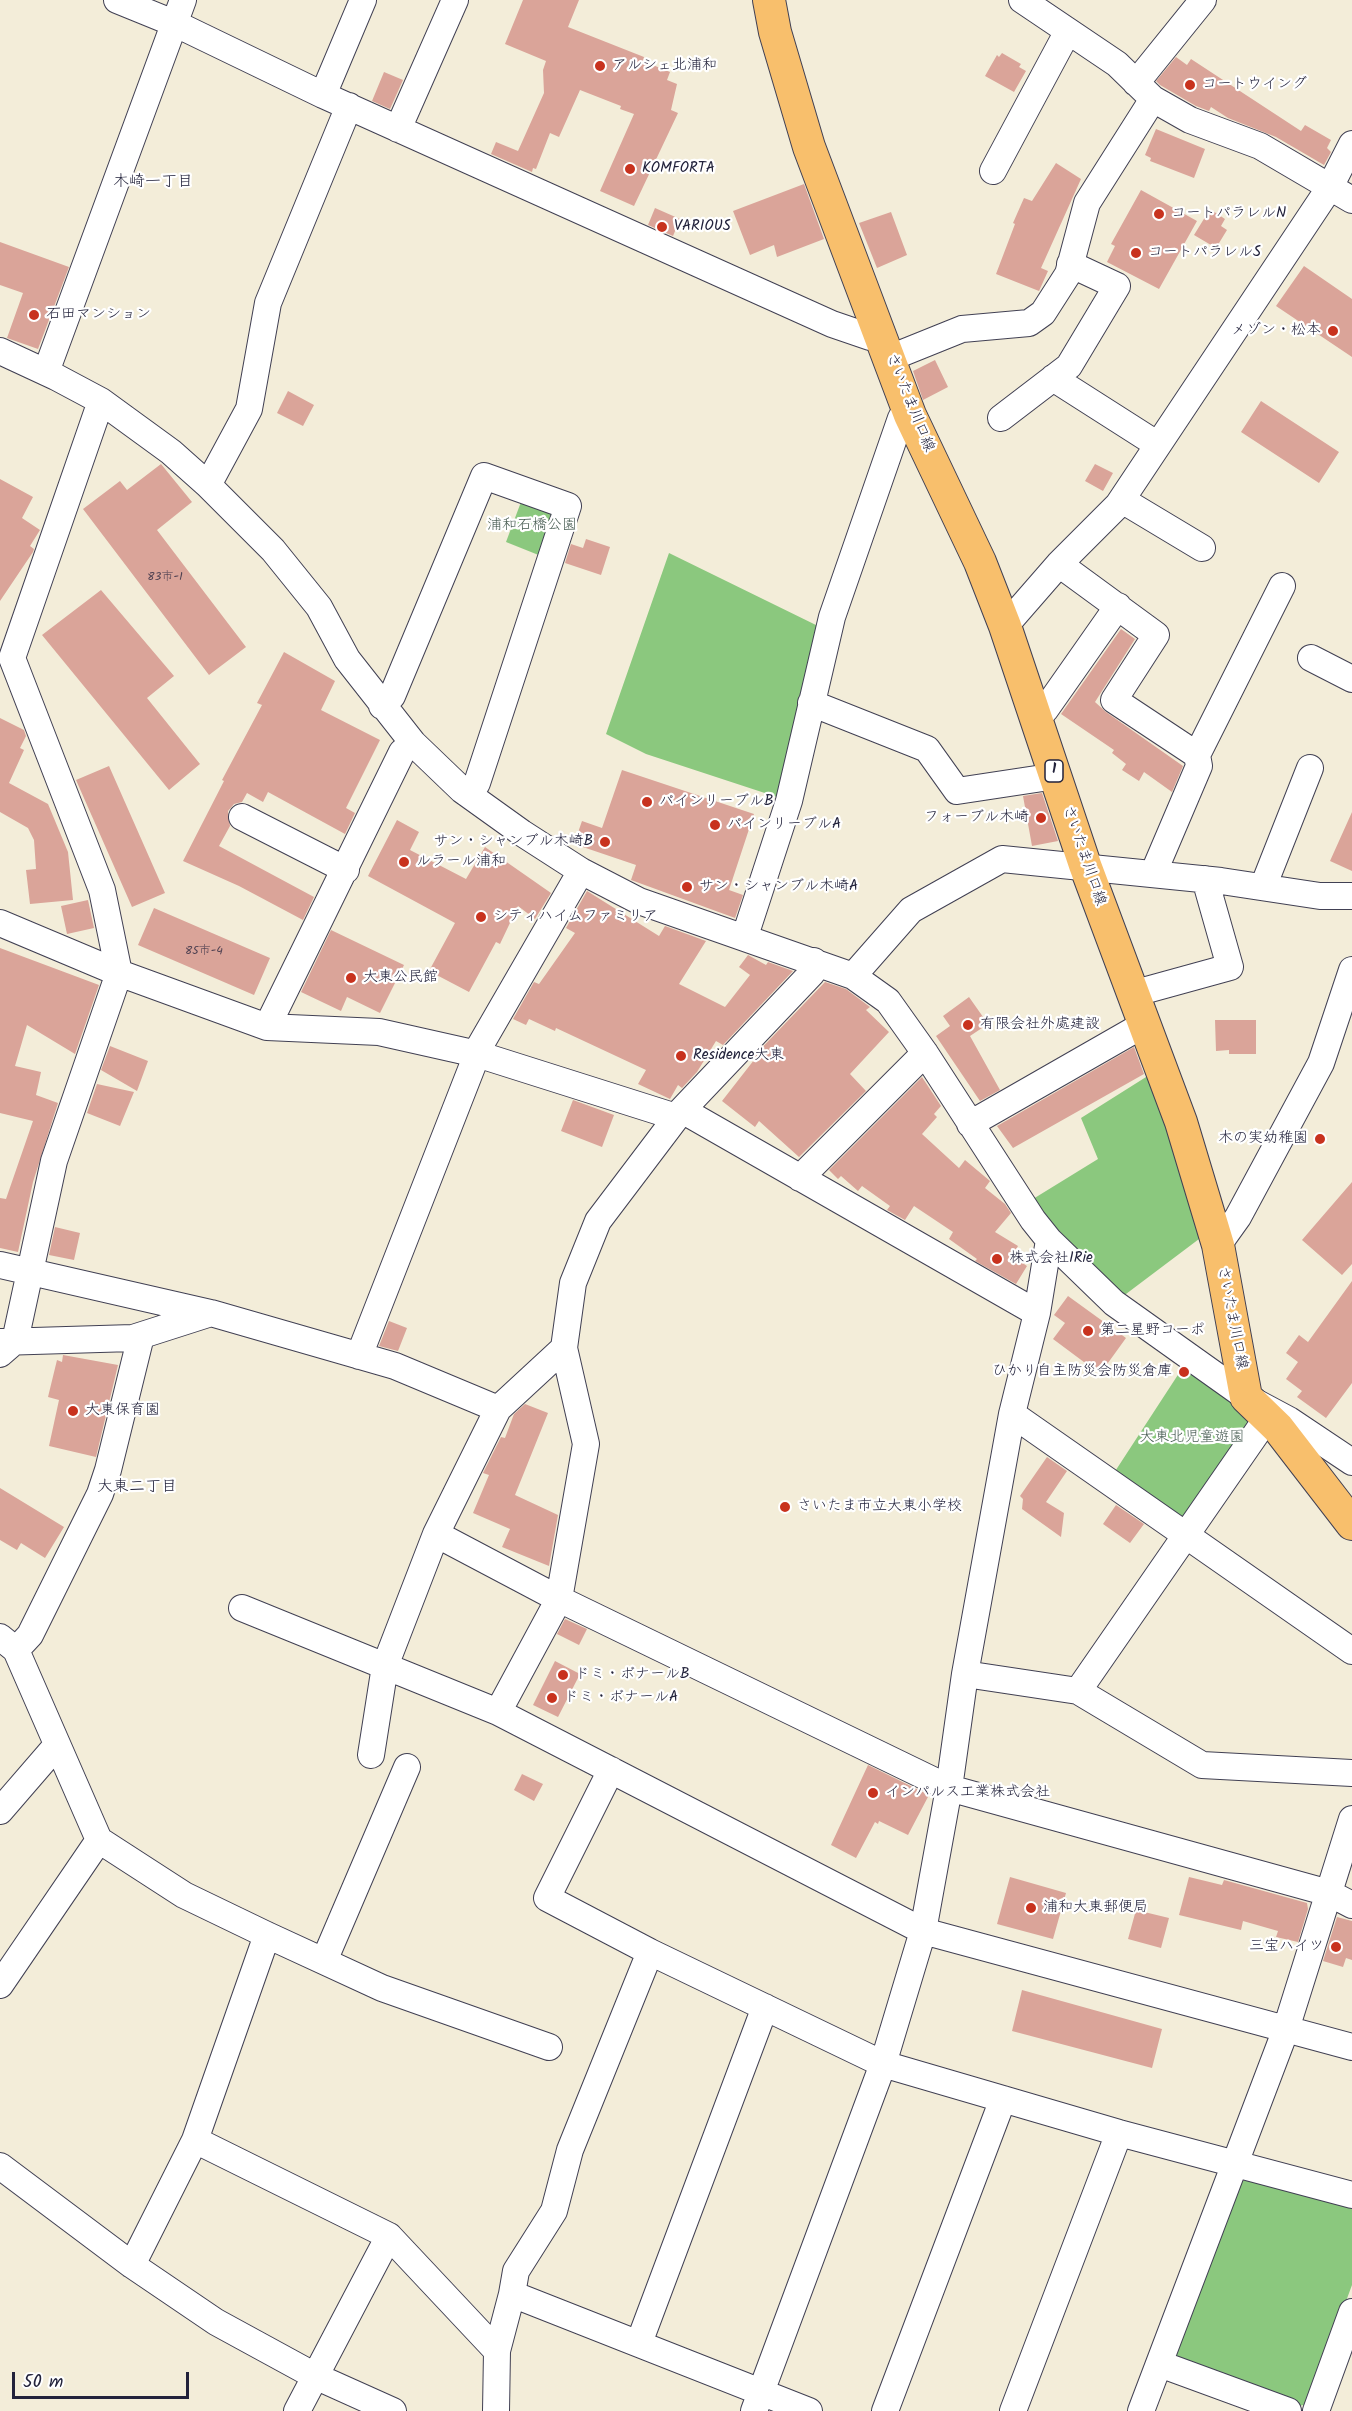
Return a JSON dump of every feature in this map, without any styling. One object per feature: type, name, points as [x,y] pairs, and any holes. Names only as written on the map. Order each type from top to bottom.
[{"type":"main road","name":"さいたま川口線","points":[[769,0],[775,32],[809,147],[910,415],[980,562],[1005,626],[1085,865],[1181,1122],[1218,1245],[1257,1408]]},
{"type":"main road","points":[[1257,1408],[1278,1428],[1352,1524]]},
{"type":"street","points":[[117,0],[179,12],[323,95],[832,324],[870,337],[885,346],[962,329],[1029,323],[1043,313],[1068,274],[1087,203],[1145,91],[1203,0]]},
{"type":"street","points":[[323,95],[363,0]]},
{"type":"street","points":[[398,129],[455,0]]},
{"type":"street","points":[[1037,4],[1068,31],[1117,64],[1145,91],[1190,120],[1260,146],[1352,200]]},
{"type":"street","points":[[46,372],[179,12]]},
{"type":"street","points":[[993,171],[1068,31]]},
{"type":"street","points":[[208,485],[249,409],[268,303],[349,106]]},
{"type":"street","points":[[1005,626],[1059,564],[1122,500],[1330,187],[1352,144]]},
{"type":"street","points":[[1000,418],[1069,366],[1117,286],[1070,264]]},
{"type":"street","points":[[0,351],[46,372],[101,402],[171,452],[208,485],[273,550],[319,607],[347,659],[382,706],[413,742],[470,795],[522,833],[581,871],[639,901],[746,936],[853,976],[888,1001],[1049,1240],[1114,1304],[1257,1408],[1289,1420],[1352,1462]]},
{"type":"street","points":[[1053,378],[1158,445]]},
{"type":"street","points":[[101,402],[12,657],[102,890],[119,973],[54,1161],[31,1272],[5,1346],[133,1338],[211,1313]]},
{"type":"street","points":[[746,936],[789,801],[832,617],[901,418],[910,415]]},
{"type":"street","points":[[382,706],[392,696],[484,476],[568,506],[477,783],[470,795]]},
{"type":"street","points":[[1122,500],[1202,548]]},
{"type":"street","points":[[1059,564],[1156,635],[1114,700],[1197,755]]},
{"type":"street","points":[[1153,874],[1198,766],[1197,755],[1282,586]]},
{"type":"street","points":[[1036,714],[1045,710],[1052,701],[1118,606]]},
{"type":"street","points":[[1311,658],[1352,679]]},
{"type":"street","points":[[811,704],[927,749],[957,791],[1056,776]]},
{"type":"street","points":[[267,1027],[402,752],[413,742]]},
{"type":"street","points":[[1263,887],[1310,768]]},
{"type":"street","points":[[242,817],[346,870]]},
{"type":"street","points":[[853,976],[911,910],[1002,859],[1085,865],[1206,879],[1320,896],[1352,896]]},
{"type":"street","points":[[359,1356],[477,1054],[553,915],[581,871]]},
{"type":"street","points":[[1132,994],[1230,967],[1206,879]]},
{"type":"street","points":[[0,923],[119,973],[267,1027],[379,1032],[477,1054],[679,1113],[800,1178],[1037,1313]]},
{"type":"street","points":[[498,1712],[559,1599],[586,1444],[564,1348],[573,1283],[598,1221],[679,1113],[812,974],[814,961]]},
{"type":"street","points":[[1218,1245],[1238,1216],[1321,1063],[1352,970]]},
{"type":"street","points":[[970,1124],[1143,1025]]},
{"type":"street","points":[[800,1178],[925,1053]]},
{"type":"street","points":[[758,2401],[882,2064],[923,1932],[949,1788],[964,1674],[1012,1414],[1037,1313],[1049,1240]]},
{"type":"street","points":[[0,1265],[211,1313],[395,1366],[498,1409]]},
{"type":"street","points":[[141,1336],[100,1494],[30,1635],[8,1644],[57,1745],[99,1840],[184,1894],[382,1988],[549,2047]]},
{"type":"street","points":[[371,1755],[385,1666],[436,1534],[498,1409],[564,1348]]},
{"type":"street","points":[[1078,1691],[1187,1535],[1257,1408]]},
{"type":"street","points":[[1012,1414],[1352,1651]]},
{"type":"street","points":[[436,1534],[559,1599],[949,1788],[1329,1893],[1352,1905]]},
{"type":"street","points":[[242,1608],[498,1712],[923,1932],[1352,2047]]},
{"type":"street","points":[[964,1674],[1078,1691],[1202,1766],[1352,1773]]},
{"type":"street","points":[[0,1810],[57,1745]]},
{"type":"street","points":[[324,1961],[406,1767]]},
{"type":"street","points":[[611,1770],[546,1898],[650,1952],[882,2064],[1119,2133],[1352,2195]]},
{"type":"street","points":[[1141,2411],[1286,2028],[1352,1819]]},
{"type":"street","points":[[0,1985],[99,1840]]},
{"type":"street","points":[[132,2265],[195,2140],[267,1935]]},
{"type":"street","points":[[496,2411],[497,2351],[516,2271],[554,2211],[570,2150],[650,1952]]},
{"type":"street","points":[[639,2343],[765,2007]]},
{"type":"street","points":[[885,2411],[1003,2099]]},
{"type":"street","points":[[1013,2411],[1119,2133]]},
{"type":"street","points":[[195,2140],[389,2236],[497,2351]]},
{"type":"street","points":[[0,2166],[132,2265],[216,2322],[315,2376],[393,2411]]},
{"type":"street","points":[[297,2411],[389,2236]]},
{"type":"street","points":[[512,2294],[639,2343],[758,2401],[809,2411]]},
{"type":"street","points":[[1316,2411],[1352,2312]]},
{"type":"street","points":[[1160,2364],[1288,2411]]},
{"type":"green space","name":"浦和石橋公園","points":[[524,494],[556,507],[541,556],[506,542]]},
{"type":"green space","points":[[669,553],[818,626],[783,799],[646,754],[606,734]]},
{"type":"green space","points":[[1154,1072],[1207,1233],[1122,1297],[1049,1220],[1033,1199],[1098,1159],[1081,1118]]},
{"type":"green space","name":"大東北児童遊園","points":[[1185,1364],[1253,1421],[1186,1528],[1112,1476]]},
{"type":"green space","points":[[1252,2178],[1352,2206],[1352,2285],[1308,2404],[1295,2407],[1179,2365],[1174,2355],[1237,2183]]},
{"type":"building","name":"アルシェ北浦和","points":[[523,0],[579,0],[568,27],[644,57],[643,61],[670,72],[667,80],[677,84],[671,110],[678,113],[634,206],[600,191],[634,114],[620,109],[621,106],[580,90],[559,137],[550,133],[536,169],[533,168],[532,172],[491,154],[496,142],[518,151],[544,93],[543,70],[546,61],[505,44]]},
{"type":"building","points":[[1002,53],[1021,64],[1019,67],[1026,71],[1014,92],[985,76],[997,55],[999,57]]},
{"type":"building","points":[[1176,57],[1187,65],[1191,59],[1301,131],[1305,125],[1331,140],[1327,148],[1331,152],[1324,165],[1276,137],[1228,118],[1211,107],[1209,111],[1196,106],[1160,85],[1156,81]]},
{"type":"building","points":[[384,72],[403,80],[390,109],[372,101]]},
{"type":"building","points":[[1156,129],[1205,149],[1194,178],[1150,161],[1151,158],[1145,155]]},
{"type":"building","points":[[1056,163],[1081,179],[1041,268],[1048,271],[1039,291],[996,274],[1024,198],[1032,201]]},
{"type":"building","points":[[804,184],[824,239],[777,257],[774,245],[750,255],[733,211]]},
{"type":"building","points":[[1141,190],[1197,221],[1159,289],[1107,262],[1115,246],[1111,244]]},
{"type":"building","name":"VARIOUS","points":[[655,208],[680,219],[673,236],[648,225]]},
{"type":"building","points":[[1210,209],[1225,219],[1221,226],[1227,230],[1216,248],[1194,235]]},
{"type":"building","points":[[891,212],[907,255],[877,268],[859,223]]},
{"type":"building","name":"石田マンション","points":[[0,242],[69,267],[38,349],[7,338],[23,293],[0,285]]},
{"type":"building","name":"メゾン・松本","points":[[1304,266],[1352,299],[1352,357],[1276,306]]},
{"type":"building","points":[[935,360],[948,387],[923,400],[913,371]]},
{"type":"building","points":[[288,391],[314,405],[303,426],[277,413]]},
{"type":"building","points":[[1261,401],[1339,452],[1319,483],[1241,432]]},
{"type":"building","points":[[161,464],[192,502],[157,530],[246,647],[209,675],[83,509],[120,481],[127,490]]},
{"type":"building","points":[[1095,464],[1113,473],[1103,491],[1085,481]]},
{"type":"building","points":[[0,479],[33,497],[22,518],[40,530],[30,546],[34,549],[33,552],[0,601]]},
{"type":"building","points":[[586,539],[610,547],[601,575],[565,563],[571,544],[583,548]]},
{"type":"building","points":[[101,590],[174,676],[147,698],[200,764],[169,790],[42,635]]},
{"type":"building","points":[[1121,629],[1135,639],[1095,702],[1183,766],[1172,792],[1144,772],[1139,781],[1122,770],[1126,764],[1112,753],[1114,750],[1061,714]]},
{"type":"building","points":[[284,652],[335,681],[321,710],[380,740],[346,808],[355,813],[345,834],[268,792],[263,802],[247,793],[242,802],[234,804],[228,811],[230,826],[219,846],[314,897],[303,920],[239,886],[183,861],[224,781],[222,780],[262,705],[257,703]]},
{"type":"building","points":[[0,718],[24,730],[26,736],[20,748],[24,750],[9,783],[48,804],[68,852],[73,900],[30,904],[26,870],[36,869],[34,840],[28,828],[0,812]]},
{"type":"building","points":[[109,766],[165,893],[132,907],[76,780]]},
{"type":"building","points":[[622,770],[754,814],[729,890],[743,895],[735,918],[631,880],[636,865],[574,844],[582,821],[602,828]]},
{"type":"building","name":"フォーブル木崎","points":[[1042,793],[1058,841],[1032,846],[1023,796]]},
{"type":"building","points":[[1352,812],[1352,871],[1330,861]]},
{"type":"building","points":[[397,820],[419,832],[410,850],[466,879],[485,847],[551,893],[535,919],[518,906],[500,944],[496,942],[469,992],[429,971],[455,923],[368,876]]},
{"type":"building","points":[[587,891],[659,936],[665,926],[706,941],[679,984],[725,1007],[750,975],[739,967],[748,955],[766,965],[768,962],[793,971],[723,1045],[716,1041],[697,1072],[682,1088],[678,1085],[670,1099],[638,1084],[646,1070],[556,1028],[555,1031],[529,1019],[526,1025],[513,1019],[534,982],[539,984],[575,933],[566,928]]},
{"type":"building","points":[[88,900],[94,928],[67,934],[61,906]]},
{"type":"building","points":[[154,908],[270,958],[254,995],[138,945]]},
{"type":"building","name":"大東公民館","points":[[331,930],[404,965],[380,1013],[347,997],[341,1011],[301,992]]},
{"type":"building","points":[[0,948],[99,985],[75,1054],[27,1025],[15,1066],[41,1072],[36,1095],[58,1103],[33,1182],[18,1252],[0,1248],[0,1198],[6,1199],[33,1121],[0,1113]]},
{"type":"building","points":[[825,982],[846,989],[870,1007],[866,1010],[889,1032],[850,1074],[866,1091],[799,1157],[759,1121],[755,1127],[722,1101],[754,1060],[752,1058]]},
{"type":"building","points":[[969,997],[988,1024],[970,1036],[1000,1090],[980,1101],[936,1036],[950,1026],[943,1016]]},
{"type":"building","points":[[1215,1020],[1256,1020],[1256,1054],[1229,1054],[1229,1050],[1216,1051]]},
{"type":"building","points":[[110,1046],[148,1061],[137,1091],[101,1070]]},
{"type":"building","points":[[1134,1047],[1144,1074],[1013,1148],[997,1126]]},
{"type":"building","points":[[922,1077],[941,1106],[934,1114],[937,1117],[922,1134],[959,1168],[965,1160],[990,1181],[985,1188],[1005,1204],[1011,1213],[995,1232],[1018,1246],[1012,1256],[1027,1266],[1016,1284],[975,1261],[977,1259],[949,1239],[953,1232],[914,1206],[905,1220],[887,1210],[890,1206],[862,1186],[858,1191],[841,1176],[838,1179],[829,1170]]},
{"type":"building","points":[[97,1084],[134,1092],[120,1126],[87,1113]]},
{"type":"building","points":[[573,1100],[614,1115],[602,1147],[561,1131]]},
{"type":"building","points":[[1352,1182],[1352,1264],[1342,1275],[1302,1240]]},
{"type":"building","points":[[55,1227],[80,1233],[74,1260],[49,1255]]},
{"type":"building","points":[[1352,1281],[1352,1383],[1326,1418],[1297,1397],[1302,1391],[1286,1379],[1298,1362],[1286,1353],[1299,1335],[1308,1342]]},
{"type":"building","name":"第二星野コーポ","points":[[1068,1296],[1126,1338],[1100,1374],[1053,1339],[1065,1323],[1054,1315]]},
{"type":"building","points":[[389,1321],[407,1328],[398,1351],[379,1346]]},
{"type":"building","points":[[63,1355],[118,1365],[96,1457],[49,1446],[59,1400],[48,1397],[57,1360],[62,1362]]},
{"type":"building","points":[[525,1404],[548,1413],[515,1495],[558,1515],[549,1566],[502,1547],[510,1529],[473,1513],[489,1475],[483,1473],[501,1437],[505,1438],[514,1414]]},
{"type":"building","points":[[1047,1457],[1067,1471],[1046,1502],[1064,1513],[1061,1537],[1022,1509],[1023,1499],[1020,1496]]},
{"type":"building","points":[[0,1488],[64,1527],[45,1558],[21,1543],[17,1550],[0,1540]]},
{"type":"building","points":[[1116,1505],[1144,1524],[1130,1543],[1103,1524]]},
{"type":"building","points":[[565,1619],[587,1629],[579,1645],[557,1634]]},
{"type":"building","name":"ドミ・ボナールA","points":[[555,1661],[580,1674],[558,1717],[533,1705]]},
{"type":"building","points":[[868,1765],[929,1795],[908,1835],[879,1821],[878,1824],[875,1822],[856,1858],[831,1845]]},
{"type":"building","points":[[522,1774],[543,1784],[534,1801],[514,1790]]},
{"type":"building","points":[[1010,1877],[1066,1893],[1053,1939],[997,1924]]},
{"type":"building","points":[[1189,1877],[1222,1885],[1224,1880],[1307,1903],[1308,1909],[1298,1942],[1276,1937],[1278,1931],[1243,1921],[1241,1930],[1179,1915]]},
{"type":"building","points":[[1136,1910],[1169,1918],[1161,1948],[1128,1939]]},
{"type":"building","name":"三宝ハイツ","points":[[1337,1917],[1352,1921],[1352,1960],[1346,1958],[1343,1967],[1323,1961]]},
{"type":"building","points":[[1022,1990],[1162,2029],[1152,2068],[1012,2031]]},
{"type":"place","name":"アルシェ北浦和","points":[[600,66]]},
{"type":"place","name":"コートウイング","points":[[1190,85]]},
{"type":"place","name":"KOMFORTA","points":[[630,169]]},
{"type":"place","name":"コートパラレルN","points":[[1159,214]]},
{"type":"place","name":"VARIOUS","points":[[662,227]]},
{"type":"place","name":"コートパラレルS","points":[[1136,253]]},
{"type":"place","name":"石田マンション","points":[[34,315]]},
{"type":"place","name":"メゾン・松本","points":[[1333,331]]},
{"type":"place","name":"パインリーブルB","points":[[647,802]]},
{"type":"place","name":"フォーブル木崎","points":[[1041,818]]},
{"type":"place","name":"パインリーブルA","points":[[715,825]]},
{"type":"place","name":"サン・シャンブル木崎B","points":[[605,842]]},
{"type":"place","name":"ルラール浦和","points":[[404,862]]},
{"type":"place","name":"サン・シャンブル木崎A","points":[[687,887]]},
{"type":"place","name":"シティハイムファミリア","points":[[481,917]]},
{"type":"place","name":"大東公民館","points":[[351,978]]},
{"type":"place","name":"有限会社外處建設","points":[[968,1025]]},
{"type":"place","name":"Residence大東","points":[[681,1056]]},
{"type":"place","name":"木の実幼稚園","points":[[1320,1139]]},
{"type":"place","name":"株式会社IRie","points":[[997,1259]]},
{"type":"place","name":"第二星野コーポ","points":[[1088,1331]]},
{"type":"place","name":"ひかり自主防災会防災倉庫","points":[[1184,1372]]},
{"type":"place","name":"大東保育園","points":[[73,1411]]},
{"type":"place","name":"さいたま市立大東小学校","points":[[785,1507]]},
{"type":"place","name":"ドミ・ボナールB","points":[[563,1675]]},
{"type":"place","name":"ドミ・ボナールA","points":[[552,1698]]},
{"type":"place","name":"インパルス工業株式会社","points":[[873,1793]]},
{"type":"place","name":"浦和大東郵便局","points":[[1031,1908]]},
{"type":"place","name":"三宝ハイツ","points":[[1336,1947]]},
{"type":"district","name":"木崎一丁目","points":[[153,183]]},
{"type":"district","name":"大東二丁目","points":[[137,1488]]}]
